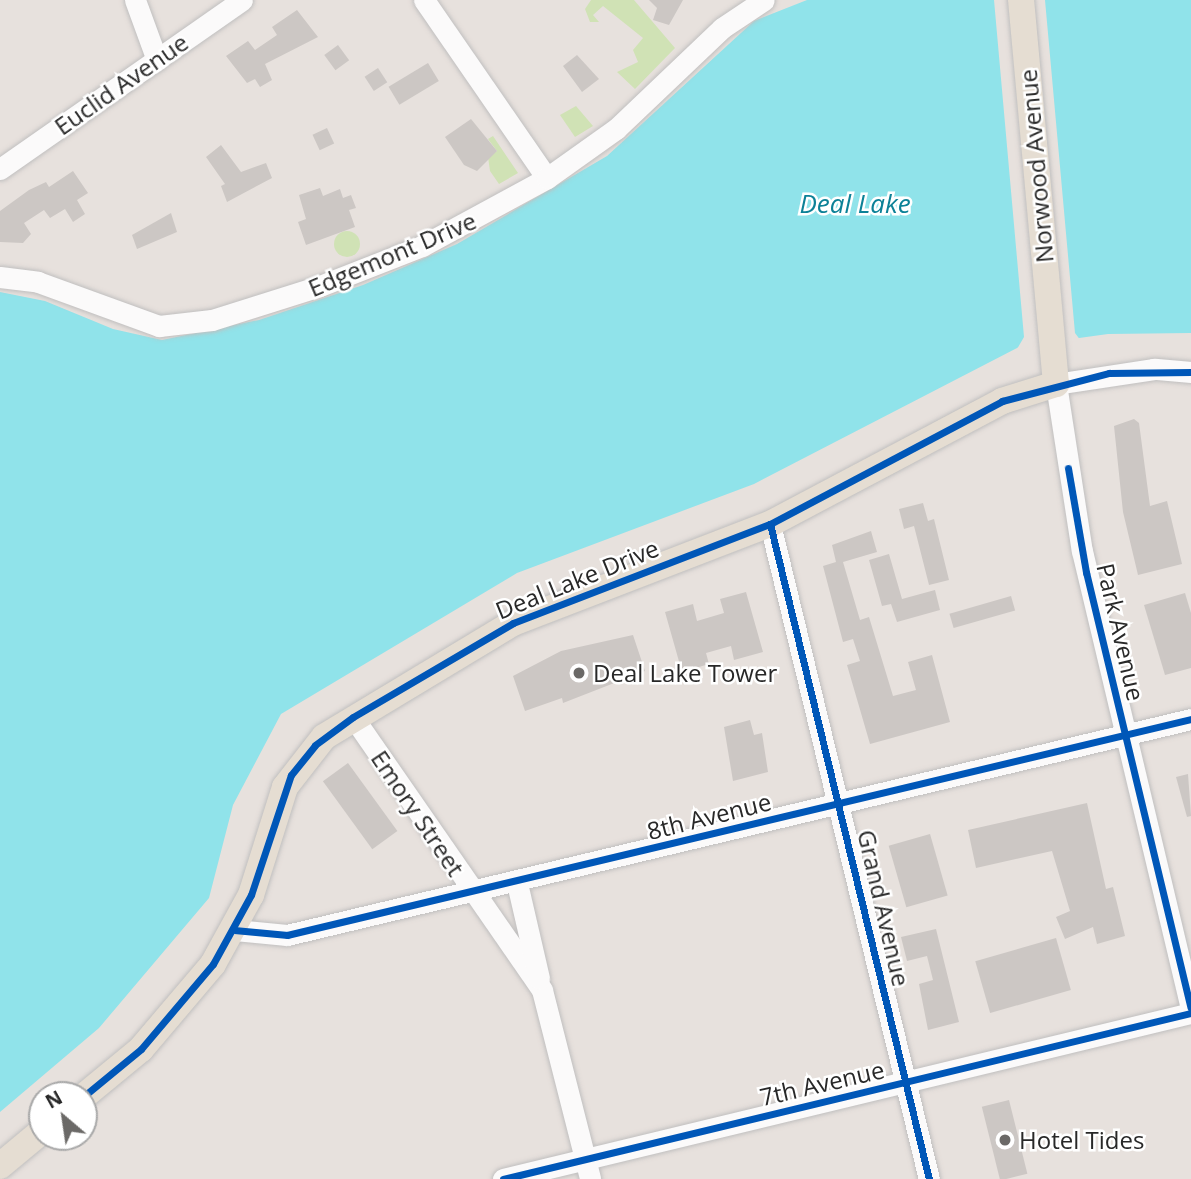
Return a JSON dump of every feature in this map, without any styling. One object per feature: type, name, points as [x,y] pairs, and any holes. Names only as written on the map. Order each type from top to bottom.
[{"type":"main road","name":"Norwood Avenue","points":[[1021,0],[1051,333]]},
{"type":"main road","name":"Park Avenue","points":[[1051,333],[1056,384]]},
{"type":"main road","name":"Deal Lake Drive","points":[[98,1083],[173,1015],[235,930],[291,775],[315,744],[353,717],[513,623],[770,524],[1002,401],[1056,384]]},
{"type":"main road","points":[[0,1166],[28,1143]]},
{"type":"street","points":[[135,0],[156,60]]},
{"type":"street","name":"Euclid Avenue","points":[[0,169],[242,0]]},
{"type":"street","points":[[424,0],[547,178]]},
{"type":"street","name":"Edgemont Drive","points":[[0,277],[56,288],[144,324],[182,326],[283,299],[370,267],[451,232],[547,178],[616,129],[722,27],[764,0]]},
{"type":"street","name":"Deal Lake Drive","points":[[1056,384],[1142,370],[1191,372]]},
{"type":"street","name":"Park Avenue","points":[[1056,384],[1082,551],[1191,1008]]},
{"type":"street","name":"Grand Avenue","points":[[770,524],[929,1179]]},
{"type":"street","name":"Emory Street","points":[[353,717],[542,990],[587,1169]]},
{"type":"street","name":"8th Avenue","points":[[235,930],[287,935],[474,894],[1191,719]]},
{"type":"street","points":[[517,883],[542,990]]},
{"type":"street","name":"7th Avenue","points":[[503,1179],[587,1169],[906,1083],[1191,1013]]},
{"type":"green space","points":[[591,0],[634,0],[675,48],[635,89],[617,72],[638,62],[633,50],[643,38],[603,6],[593,15],[599,22],[590,22],[585,9]]},
{"type":"green space","points":[[576,106],[593,126],[575,137],[560,115]]},
{"type":"green space","points":[[493,136],[518,173],[499,184],[490,171],[488,157],[497,151],[488,139]]},
{"type":"green space","points":[[347,231],[356,235],[360,244],[356,253],[347,257],[338,253],[334,244],[338,235]]},
{"type":"water","name":"Deal Lake","points":[[807,0],[1191,0],[1191,333],[1108,334],[1021,346],[754,484],[517,573],[281,714],[233,805],[209,898],[99,1028],[37,1081],[28,1081],[28,1088],[0,1112],[0,292],[45,301],[113,329],[162,340],[259,320],[363,285],[457,244],[607,156],[754,21]]},
{"type":"pier","points":[[994,0],[1045,0],[1075,333],[1081,341],[1017,349],[1024,337]]},
{"type":"building","points":[[649,0],[683,0],[669,25],[653,20],[657,8]]},
{"type":"building","points":[[297,10],[318,37],[265,64],[272,80],[260,87],[255,79],[247,83],[226,56],[248,41],[255,50],[277,35],[272,27]]},
{"type":"building","points":[[338,45],[349,60],[335,70],[324,55]]},
{"type":"building","points":[[577,55],[599,79],[582,92],[563,66]]},
{"type":"building","points":[[428,63],[439,81],[399,105],[389,87]]},
{"type":"building","points":[[378,68],[387,82],[374,91],[365,77]]},
{"type":"building","points":[[471,119],[497,151],[477,171],[464,165],[445,137]]},
{"type":"building","points":[[327,128],[334,143],[320,150],[312,135]]},
{"type":"building","points":[[221,145],[241,172],[266,163],[272,178],[227,202],[221,186],[225,184],[206,157]]},
{"type":"building","points":[[73,171],[88,193],[77,200],[85,214],[73,222],[65,209],[50,218],[44,210],[24,223],[31,234],[23,243],[0,242],[0,211],[29,190],[46,182],[49,187]]},
{"type":"building","points":[[320,188],[323,196],[340,189],[343,198],[351,195],[356,208],[349,210],[355,227],[306,245],[298,222],[306,219],[299,195]]},
{"type":"building","points":[[171,213],[177,232],[137,249],[132,235]]},
{"type":"building","points":[[1134,419],[1139,423],[1150,506],[1167,501],[1182,564],[1138,575],[1123,512],[1114,426]]},
{"type":"building","points":[[923,503],[928,521],[934,519],[949,580],[929,585],[914,526],[904,529],[899,509]]},
{"type":"building","points":[[871,531],[877,552],[843,562],[860,620],[869,617],[893,696],[916,690],[908,662],[932,655],[950,722],[870,744],[847,665],[860,661],[853,639],[843,642],[823,566],[836,562],[832,545]]},
{"type":"building","points":[[889,554],[902,599],[935,590],[940,610],[897,622],[891,604],[882,606],[869,560]]},
{"type":"building","points":[[746,592],[763,652],[734,660],[731,646],[706,653],[709,664],[682,672],[665,612],[693,604],[697,621],[724,613],[720,599]]},
{"type":"building","points":[[1185,593],[1191,613],[1191,668],[1165,675],[1144,605]]},
{"type":"building","points":[[1011,596],[1015,610],[954,628],[949,614]]},
{"type":"building","name":"Deal Lake Tower","points":[[633,635],[645,671],[563,703],[562,698],[525,711],[513,676],[561,651]]},
{"type":"building","points":[[750,720],[754,735],[762,733],[768,772],[733,781],[724,727]]},
{"type":"building","points":[[348,763],[397,831],[372,849],[323,781]]},
{"type":"building","points":[[1188,774],[1191,816],[1187,817],[1176,777]]},
{"type":"building","points":[[1087,803],[1106,889],[1113,887],[1125,936],[1097,944],[1093,927],[1065,939],[1056,917],[1070,911],[1052,851],[976,868],[968,830]]},
{"type":"building","points":[[930,834],[948,896],[906,907],[889,846]]},
{"type":"building","points":[[936,929],[959,1022],[928,1030],[919,984],[933,980],[927,956],[907,961],[901,937]]},
{"type":"building","points":[[1056,938],[1071,990],[990,1013],[975,961]]},
{"type":"building","name":"Hotel Tides","points":[[1009,1100],[1027,1174],[1000,1179],[982,1107]]},
{"type":"cycle path","points":[[98,1084],[141,1049],[213,964],[251,895],[291,775],[315,745],[353,717],[513,623],[770,524],[1002,401],[1109,373],[1191,372]]},
{"type":"cycle path","points":[[1068,468],[1086,572],[1191,1008]]},
{"type":"cycle path","points":[[770,524],[929,1179]]},
{"type":"cycle path","points":[[235,930],[287,935],[1191,719]]},
{"type":"cycle path","points":[[503,1179],[1191,1013]]},
{"type":"place","name":"Deal Lake Tower","points":[[579,673]]},
{"type":"place","name":"Hotel Tides","points":[[1005,1140]]}]
